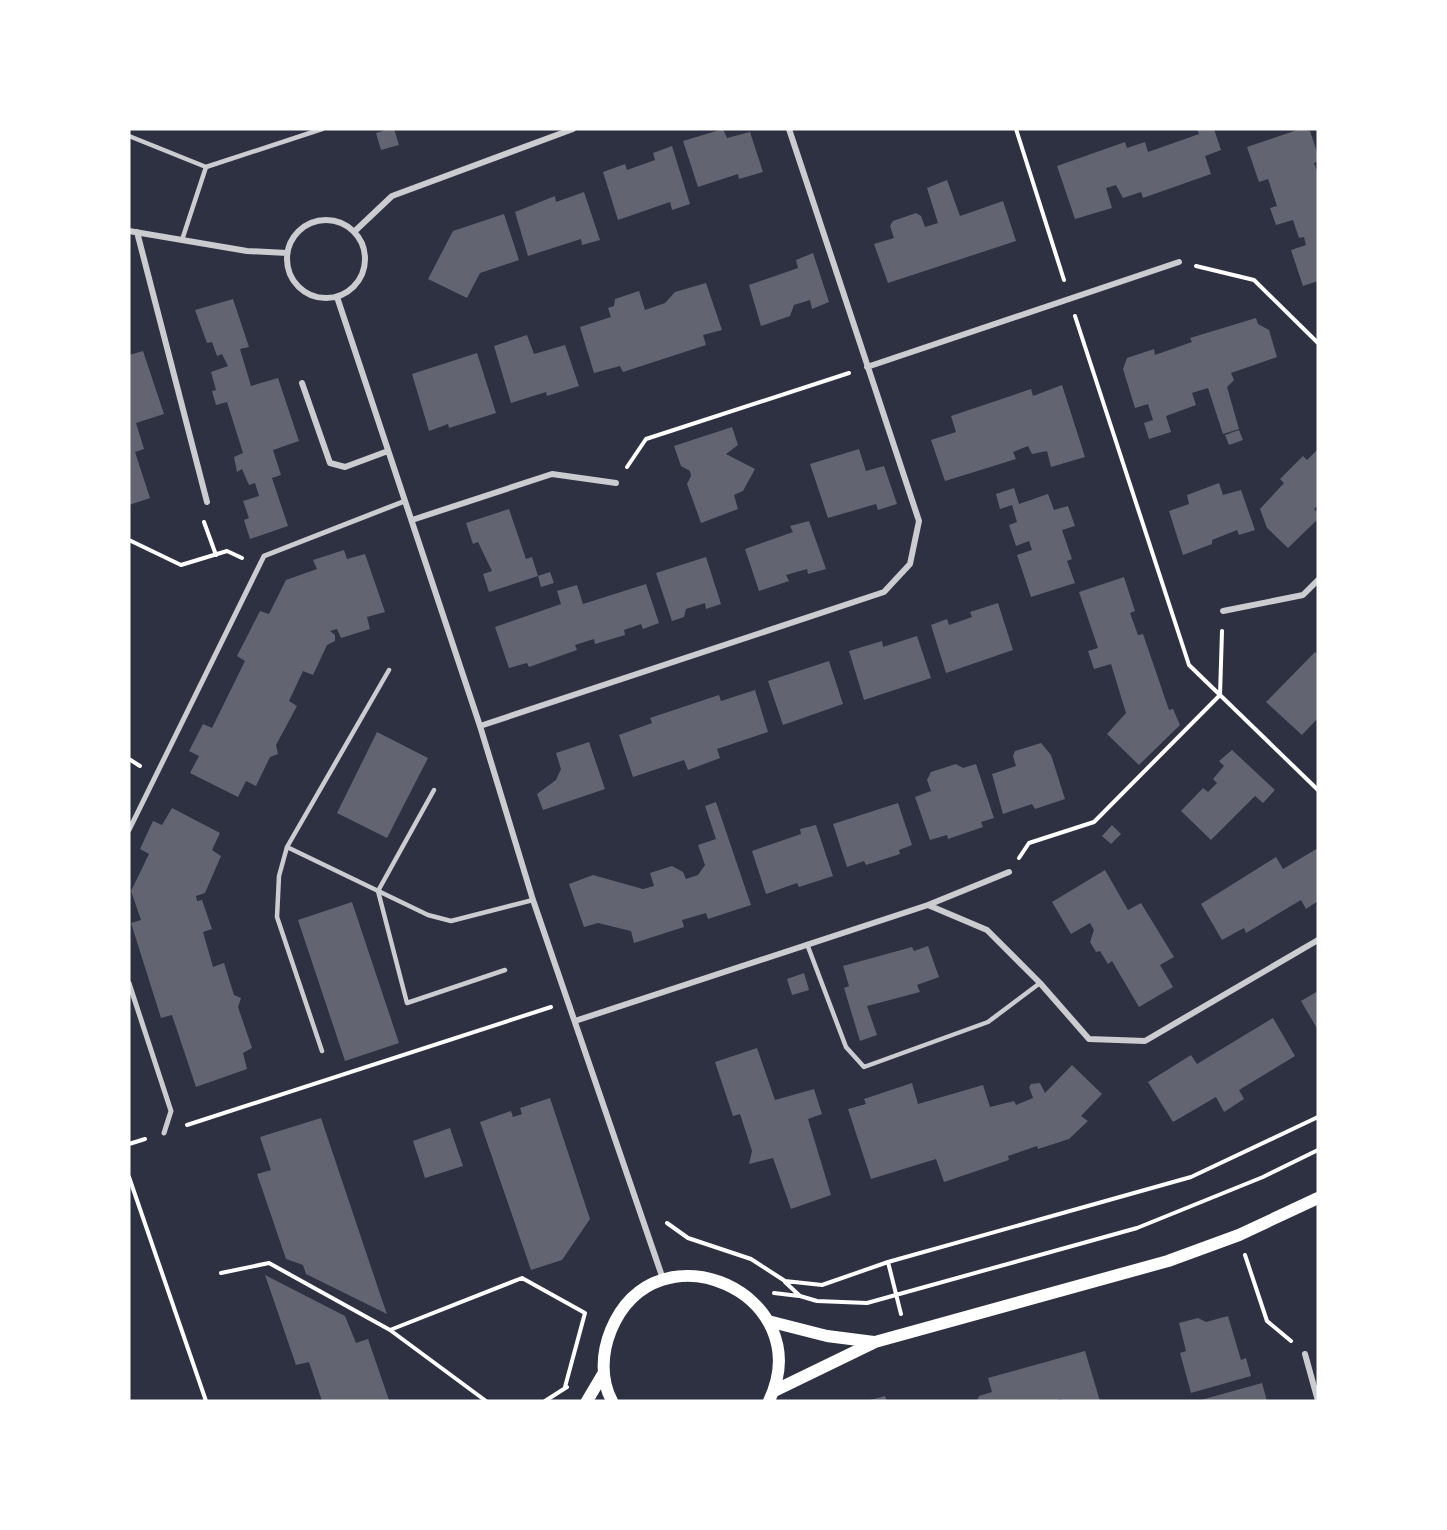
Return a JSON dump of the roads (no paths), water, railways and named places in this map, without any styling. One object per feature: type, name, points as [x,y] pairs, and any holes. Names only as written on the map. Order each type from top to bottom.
[{"type":"main road","points":[[772,1396],[875,1342],[1168,1261],[1239,1234],[1318,1198]]},
{"type":"main road","points":[[612,1401],[603,1374],[605,1344],[616,1317],[636,1294],[663,1280],[694,1276],[710,1278],[733,1286],[752,1300],[768,1321],[778,1353],[778,1373],[772,1396]]},
{"type":"main road","points":[[768,1321],[827,1336],[875,1342]]},
{"type":"main road","points":[[587,1401],[603,1374]]},
{"type":"street","points":[[355,231],[392,196],[573,129]]},
{"type":"street","points":[[480,726],[884,592],[910,564],[919,521],[789,129]]},
{"type":"street","points":[[321,219],[339,222],[355,231],[363,243],[366,256],[359,281],[349,291],[337,297],[311,296],[300,288],[292,279],[287,266],[287,253],[291,240],[299,231],[321,219]]},
{"type":"street","points":[[129,231],[247,251],[287,253]]},
{"type":"street","points":[[137,232],[207,502]]},
{"type":"street","points":[[867,367],[1179,262]]},
{"type":"street","points":[[337,297],[480,726],[533,900],[663,1280]]},
{"type":"street","points":[[302,383],[330,463],[345,467],[388,451]]},
{"type":"street","points":[[412,520],[552,474],[616,483]]},
{"type":"street","points":[[129,830],[264,556],[405,501]]},
{"type":"street","points":[[1223,611],[1303,596],[1318,580]]},
{"type":"street","points":[[575,1021],[928,905],[1009,872]]},
{"type":"street","points":[[928,905],[987,930],[1040,983],[1089,1039],[1145,1041],[1318,940]]},
{"type":"street","points":[[129,983],[171,1111],[164,1133]]},
{"type":"street","points":[[1305,1354],[1318,1401]]},
{"type":"lane","points":[[129,136],[206,167],[322,129]]},
{"type":"lane","points":[[182,240],[206,167]]},
{"type":"lane","points":[[322,1051],[277,917],[279,876],[287,847],[389,670]]},
{"type":"lane","points":[[434,790],[378,891],[407,1003],[506,970]]},
{"type":"lane","points":[[287,847],[428,915],[450,921],[533,900]]},
{"type":"lane","points":[[807,944],[846,1047],[864,1067],[988,1022],[1040,983]]}]
